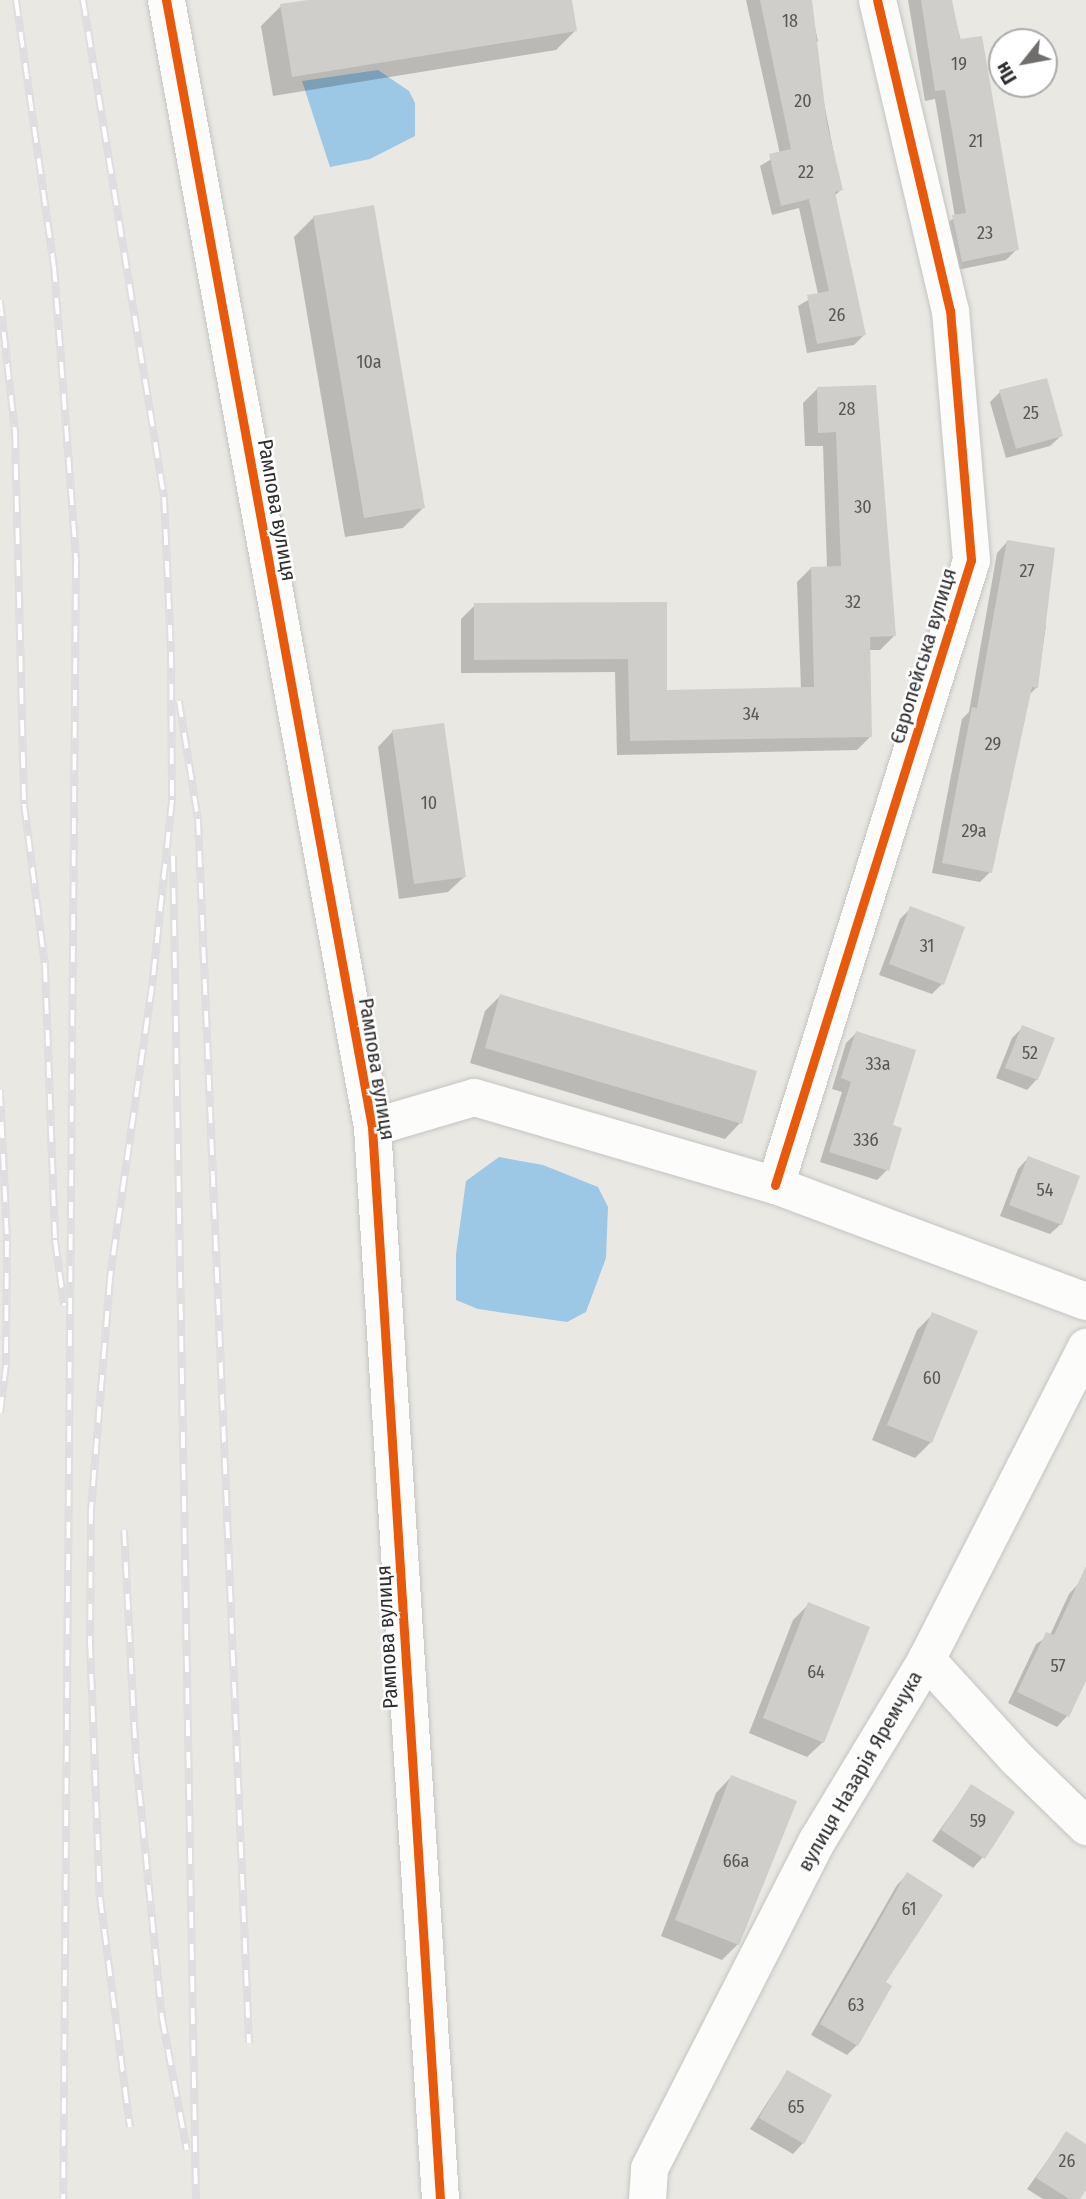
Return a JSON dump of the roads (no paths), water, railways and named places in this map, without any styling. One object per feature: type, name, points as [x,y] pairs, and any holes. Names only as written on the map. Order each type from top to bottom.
[{"type":"street","name":"Рампова вулиця","points":[[166,0],[372,1126],[440,2199]]},
{"type":"street","name":"Європейська вулиця","points":[[775,1185],[971,560],[950,311],[877,0]]},
{"type":"street","points":[[372,1126],[474,1097],[775,1185],[1086,1301]]},
{"type":"street","name":"вулиця Назарія Яремчука","points":[[646,2199],[649,2168],[817,1840],[926,1659],[1086,1347]]},
{"type":"street","points":[[926,1659],[1016,1758],[1086,1826]]},
{"type":"water","points":[[378,70],[409,91],[415,103],[415,136],[370,159],[330,167],[302,81]]},
{"type":"water","points":[[499,1157],[543,1165],[598,1187],[608,1207],[606,1258],[586,1312],[567,1322],[478,1309],[456,1300],[456,1254],[466,1181]]},
{"type":"railway","points":[[16,0],[54,266],[76,562],[63,2199]]},
{"type":"railway","points":[[83,0],[164,497],[171,652],[172,800],[152,986],[110,1279],[91,1508],[90,1642],[100,1897],[130,2127]]},
{"type":"railway","points":[[0,300],[15,432],[24,804],[45,966],[55,1240],[64,1305]]},
{"type":"railway","points":[[179,701],[198,819],[249,2043]]},
{"type":"railway","points":[[173,856],[196,2199]]},
{"type":"railway","points":[[0,1090],[7,1241],[6,1365],[0,1413]]},
{"type":"railway","points":[[124,1530],[136,1758],[162,2018],[187,2150]]}]
